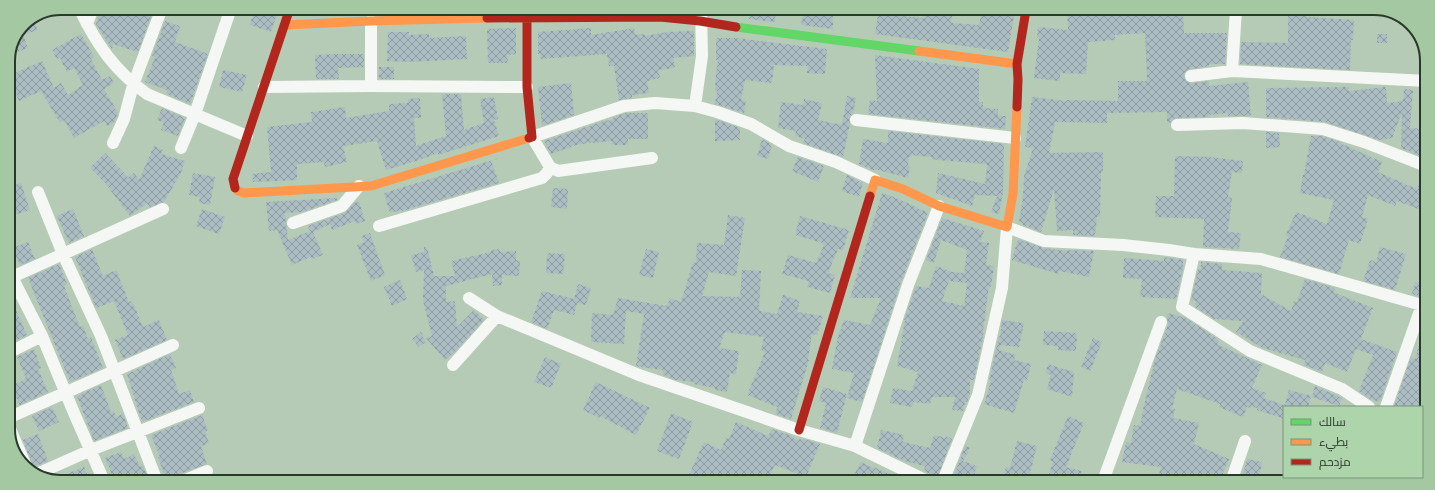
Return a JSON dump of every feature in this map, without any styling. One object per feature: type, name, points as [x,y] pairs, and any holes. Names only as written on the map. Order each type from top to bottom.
[{"type":"street","points":[[82,15],[103,51],[118,70],[133,85],[147,94],[247,136]]},
{"type":"street","points":[[87,24],[90,15]]},
{"type":"street","points":[[113,143],[124,119],[133,85],[159,15]]},
{"type":"street","points":[[181,148],[195,114],[229,15]]},
{"type":"street","points":[[288,15],[233,178],[234,187],[238,192],[244,193],[371,186],[532,137],[624,106],[655,103],[694,106],[717,112],[751,124],[789,146],[836,162],[875,180],[903,189],[939,206],[1008,227],[1044,241],[1123,245],[1194,254],[1261,260],[1420,304]]},
{"type":"street","points":[[285,24],[488,15]]},
{"type":"street","points":[[527,15],[527,87],[532,137],[550,167],[558,171],[652,158]]},
{"type":"street","points":[[594,15],[660,17],[700,15],[732,27],[1017,64]]},
{"type":"street","points":[[694,106],[702,56],[700,15]]},
{"type":"street","points":[[945,475],[978,395],[1002,288],[1013,194],[1018,79],[1017,64],[1025,15]]},
{"type":"street","points":[[1232,70],[1236,15]]},
{"type":"street","points":[[371,21],[371,86]]},
{"type":"street","points":[[1191,76],[1232,70],[1420,81]]},
{"type":"street","points":[[264,87],[527,87]]},
{"type":"street","points":[[856,120],[1015,138]]},
{"type":"street","points":[[1177,125],[1243,123],[1323,129],[1364,142],[1420,164]]},
{"type":"street","points":[[379,226],[542,178],[550,167]]},
{"type":"street","points":[[799,430],[875,180]]},
{"type":"street","points":[[293,223],[342,206],[359,186]]},
{"type":"street","points":[[38,192],[101,336],[154,475]]},
{"type":"street","points":[[855,446],[908,285],[939,206]]},
{"type":"street","points":[[15,273],[64,254],[163,209]]},
{"type":"street","points":[[1194,254],[1182,308],[1250,351],[1342,389],[1368,406]]},
{"type":"street","points":[[15,286],[42,336],[101,475]]},
{"type":"street","points":[[469,298],[497,316],[639,375],[799,430],[855,446],[915,475]]},
{"type":"street","points":[[453,365],[497,316]]},
{"type":"street","points":[[1386,406],[1420,316]]},
{"type":"street","points":[[1105,475],[1162,322]]},
{"type":"street","points":[[15,350],[42,336]]},
{"type":"street","points":[[15,415],[173,345]]},
{"type":"street","points":[[43,471],[91,450],[199,408]]},
{"type":"street","points":[[1233,475],[1245,441]]},
{"type":"street","points":[[197,475],[207,471]]},
{"type":"building","points":[[99,15],[151,15],[138,52],[113,44],[112,49],[96,24]]},
{"type":"building","points":[[253,15],[277,15],[271,32],[250,25]]},
{"type":"building","points":[[749,15],[776,15],[775,22],[749,19]]},
{"type":"building","points":[[803,15],[833,15],[833,29],[801,25]]},
{"type":"building","points":[[878,15],[924,18],[925,15],[952,15],[951,23],[979,25],[981,15],[1014,15],[1008,52],[875,34]]},
{"type":"building","points":[[1067,15],[1183,15],[1184,33],[1227,33],[1225,64],[1209,64],[1209,66],[1187,70],[1184,73],[1185,81],[1192,83],[1209,81],[1209,86],[1248,82],[1251,116],[1228,116],[1228,113],[1209,115],[1209,117],[1177,118],[1173,119],[1170,123],[1167,123],[1167,112],[1107,113],[1107,123],[1055,122],[1049,153],[1103,152],[1100,217],[1097,217],[1095,236],[1073,235],[1073,230],[1057,231],[1054,189],[1041,232],[1019,222],[1024,176],[1033,148],[1025,147],[1032,97],[1066,101],[1118,101],[1118,81],[1147,81],[1145,33],[1115,35],[1115,40],[1088,42],[1086,74],[1060,73],[1060,81],[1034,78],[1039,38],[1037,37],[1038,27],[1068,30]]},
{"type":"building","points":[[1288,15],[1306,15],[1306,17],[1354,20],[1353,40],[1351,40],[1350,70],[1240,64],[1241,42],[1288,43]]},
{"type":"building","points":[[165,21],[180,26],[175,42],[208,54],[190,104],[167,94],[167,90],[145,82],[155,57],[152,56]]},
{"type":"building","points":[[35,23],[37,30],[23,35],[28,28]]},
{"type":"building","points":[[516,28],[516,54],[507,55],[508,63],[488,63],[487,29]]},
{"type":"building","points":[[591,28],[591,35],[634,28],[635,35],[644,34],[645,36],[667,32],[694,31],[694,56],[673,58],[675,68],[658,70],[660,78],[647,81],[649,93],[632,95],[632,98],[619,100],[614,66],[609,66],[607,54],[540,59],[540,54],[538,54],[538,32]]},
{"type":"building","points":[[388,32],[409,32],[409,35],[429,34],[429,38],[466,36],[467,59],[408,62],[387,61]]},
{"type":"building","points":[[81,34],[94,57],[91,59],[102,80],[110,76],[114,83],[104,89],[118,113],[114,122],[107,126],[104,121],[74,138],[64,120],[60,123],[41,91],[19,101],[15,92],[15,73],[42,61],[54,88],[61,83],[68,95],[83,85],[74,68],[67,72],[60,58],[57,59],[52,50]]},
{"type":"building","points":[[1377,34],[1387,34],[1387,43],[1377,43]]},
{"type":"building","points":[[23,35],[28,48],[16,52]]},
{"type":"building","points":[[716,38],[736,38],[827,49],[825,74],[807,73],[808,66],[774,65],[772,83],[745,80],[741,100],[746,101],[744,113],[715,104],[718,60],[716,60]]},
{"type":"building","points":[[364,54],[364,67],[338,68],[339,79],[316,79],[315,55]]},
{"type":"building","points":[[875,55],[979,69],[979,102],[983,102],[983,108],[998,109],[998,116],[1006,116],[1005,129],[868,114],[870,100],[877,101]]},
{"type":"building","points":[[379,67],[394,67],[394,79],[379,79]]},
{"type":"building","points":[[223,70],[247,75],[242,92],[219,87]]},
{"type":"building","points":[[571,83],[574,115],[542,126],[538,87]]},
{"type":"building","points":[[1349,87],[1349,91],[1386,87],[1387,103],[1403,101],[1404,89],[1413,90],[1410,128],[1420,129],[1420,156],[1401,148],[1402,113],[1392,138],[1379,140],[1325,122],[1266,117],[1266,88]]},
{"type":"building","points":[[442,94],[461,94],[464,130],[484,123],[480,99],[494,97],[498,119],[494,120],[499,136],[438,155],[438,153],[386,170],[377,141],[343,146],[347,162],[325,167],[324,162],[297,164],[297,180],[253,182],[252,174],[271,172],[267,127],[312,122],[311,112],[345,107],[346,118],[389,111],[389,104],[408,103],[408,99],[420,98],[421,118],[414,118],[416,146],[446,136]]},
{"type":"building","points":[[847,96],[856,98],[853,113],[849,119],[850,124],[843,157],[803,143],[805,139],[795,136],[796,131],[778,128],[781,102],[803,105],[804,99],[822,103],[818,120],[842,125]]},
{"type":"building","points":[[162,108],[185,118],[178,136],[161,130],[164,122],[157,120]]},
{"type":"building","points":[[626,113],[648,113],[648,139],[628,139],[628,145],[612,145],[612,141],[593,142],[572,146],[551,154],[544,141],[604,121],[612,120],[612,118]]},
{"type":"building","points":[[715,119],[740,128],[740,140],[715,141]]},
{"type":"building","points":[[888,131],[1004,144],[1003,193],[999,214],[991,212],[997,196],[975,195],[972,206],[936,193],[938,173],[985,184],[987,164],[938,160],[932,159],[932,157],[911,155],[911,157],[909,157],[908,166],[910,166],[908,178],[878,170],[872,170],[859,164],[863,139],[888,143]]},
{"type":"building","points":[[1266,132],[1279,133],[1280,147],[1266,148]]},
{"type":"building","points":[[1311,136],[1322,136],[1343,143],[1340,143],[1382,162],[1378,172],[1417,189],[1420,181],[1420,210],[1397,201],[1395,206],[1368,195],[1362,217],[1368,219],[1360,244],[1349,240],[1339,274],[1280,257],[1288,236],[1286,235],[1296,212],[1327,224],[1334,200],[1300,193],[1303,174],[1304,175]]},
{"type":"building","points":[[762,139],[772,145],[768,159],[757,156]]},
{"type":"building","points":[[154,146],[163,150],[161,154],[185,161],[181,173],[164,202],[150,207],[147,203],[130,216],[105,183],[90,167],[105,153],[128,177],[134,173],[139,180]]},
{"type":"building","points":[[506,156],[491,161],[499,183],[402,211],[390,213],[384,193]]},
{"type":"building","points":[[1175,156],[1210,157],[1243,161],[1242,173],[1232,172],[1228,197],[1232,198],[1228,232],[1241,233],[1239,249],[1203,247],[1204,219],[1155,217],[1156,196],[1174,196]]},
{"type":"building","points":[[798,157],[824,166],[818,182],[792,171]]},
{"type":"building","points":[[193,173],[215,177],[210,205],[199,203],[200,197],[189,195]]},
{"type":"building","points":[[847,175],[863,183],[859,197],[842,191]]},
{"type":"building","points":[[21,183],[30,210],[15,215],[15,185]]},
{"type":"building","points":[[553,188],[568,189],[567,209],[551,207]]},
{"type":"building","points":[[882,193],[899,199],[928,213],[901,282],[862,402],[847,398],[854,373],[832,369],[838,336],[844,320],[870,325],[881,298],[850,298]]},
{"type":"building","points":[[337,198],[337,200],[302,212],[285,213],[288,240],[310,231],[308,226],[344,213],[354,203],[359,202],[365,221],[356,224],[355,221],[332,230],[330,224],[313,232],[323,255],[312,259],[311,257],[292,265],[277,230],[269,231],[266,202]]},
{"type":"building","points":[[73,209],[84,236],[69,243],[57,216]]},
{"type":"building","points":[[202,209],[225,217],[219,234],[196,226]]},
{"type":"building","points":[[728,215],[745,218],[736,276],[709,272],[702,296],[740,297],[742,270],[761,271],[759,311],[777,314],[783,295],[800,301],[797,312],[823,316],[817,335],[812,334],[809,360],[791,419],[776,414],[777,407],[747,395],[765,352],[761,350],[764,337],[725,332],[719,348],[739,351],[736,374],[730,373],[727,392],[694,384],[695,382],[676,380],[663,375],[663,370],[636,366],[644,314],[626,311],[624,344],[591,342],[592,313],[613,315],[618,298],[667,306],[670,298],[681,302],[693,262],[696,263],[697,243],[724,245]]},
{"type":"building","points":[[800,216],[849,230],[843,250],[838,249],[828,273],[835,275],[830,293],[807,287],[809,281],[782,274],[788,255],[816,263],[824,245],[822,243],[795,235]]},
{"type":"building","points":[[942,218],[984,231],[980,242],[989,243],[986,265],[994,266],[991,287],[989,286],[984,332],[974,380],[970,380],[970,394],[967,402],[965,402],[963,411],[952,410],[955,397],[932,397],[930,404],[914,402],[912,407],[890,403],[893,388],[912,391],[918,372],[897,366],[904,320],[916,286],[929,288],[936,266],[952,272],[964,273],[967,250],[941,240],[934,263],[926,260]],"holes":[[[949,281],[967,283],[964,306],[942,301]]]},
{"type":"building","points":[[370,233],[385,275],[371,281],[357,245],[364,242],[362,236]]},
{"type":"building","points":[[1018,239],[1043,248],[1068,251],[1094,251],[1089,277],[1059,271],[1058,274],[1012,260]]},
{"type":"building","points":[[28,242],[35,259],[20,265],[15,254],[15,247]]},
{"type":"building","points":[[424,247],[427,247],[434,276],[455,276],[451,261],[491,252],[491,250],[500,249],[500,252],[516,251],[516,260],[520,261],[519,276],[502,275],[502,285],[493,286],[492,274],[446,286],[446,302],[455,301],[457,327],[474,310],[484,320],[455,352],[445,360],[426,338],[432,336],[423,301],[424,270],[416,272],[411,255],[424,252]]},
{"type":"building","points":[[1380,247],[1406,254],[1395,290],[1363,281],[1370,260],[1376,262]]},
{"type":"building","points":[[92,249],[103,276],[116,270],[129,302],[132,301],[143,327],[159,320],[167,340],[123,359],[115,340],[128,335],[114,301],[96,308],[75,257]]},
{"type":"building","points":[[646,249],[659,252],[653,278],[639,275]]},
{"type":"building","points":[[547,253],[565,254],[563,274],[546,273]]},
{"type":"building","points":[[1164,257],[1183,260],[1183,268],[1176,299],[1140,297],[1142,279],[1123,278],[1124,258],[1164,261]]},
{"type":"building","points":[[1201,262],[1222,264],[1222,270],[1262,273],[1261,294],[1291,311],[1294,301],[1297,302],[1305,279],[1335,288],[1333,292],[1373,308],[1361,339],[1397,352],[1380,402],[1370,399],[1359,391],[1373,355],[1356,349],[1347,372],[1325,363],[1322,372],[1304,365],[1305,360],[1263,348],[1236,332],[1243,321],[1214,319],[1195,307],[1196,301],[1191,300],[1198,269],[1201,269]]},
{"type":"building","points":[[59,264],[67,284],[64,286],[80,327],[83,326],[88,339],[91,338],[103,368],[70,382],[28,278]]},
{"type":"building","points":[[400,280],[407,299],[392,306],[384,287]]},
{"type":"building","points":[[1415,282],[1420,283],[1420,296],[1412,294]]},
{"type":"building","points":[[578,284],[591,288],[586,305],[577,303],[574,315],[554,310],[547,329],[531,322],[542,291],[574,299]]},
{"type":"building","points":[[15,308],[27,335],[15,341]]},
{"type":"building","points":[[1168,313],[1186,318],[1219,340],[1217,344],[1262,365],[1252,388],[1266,393],[1264,398],[1284,405],[1283,419],[1257,410],[1257,408],[1251,406],[1250,408],[1247,407],[1243,417],[1219,407],[1220,404],[1177,389],[1172,409],[1175,409],[1173,418],[1199,423],[1194,444],[1229,459],[1222,475],[1159,475],[1161,467],[1122,462],[1126,442],[1131,443],[1134,425],[1140,426],[1155,359],[1168,325]]},
{"type":"building","points":[[1002,320],[1024,323],[1019,347],[1000,345],[999,350],[1016,355],[1014,360],[1031,364],[1027,381],[1024,380],[1014,413],[984,404],[991,381],[989,381],[999,336],[1000,337]]},
{"type":"building","points":[[1044,331],[1077,333],[1076,351],[1058,350],[1058,346],[1043,345]]},
{"type":"building","points":[[421,332],[426,342],[419,347],[412,339]]},
{"type":"building","points":[[1093,338],[1102,342],[1090,371],[1081,367]]},
{"type":"building","points":[[1420,341],[1420,406],[1394,406],[1411,357],[1415,359]]},
{"type":"building","points":[[34,349],[41,368],[38,369],[48,392],[20,405],[15,394],[15,384],[26,379],[17,357]]},
{"type":"building","points":[[170,354],[176,368],[171,370],[179,394],[190,390],[194,402],[142,422],[127,374]]},
{"type":"building","points":[[545,357],[561,364],[551,388],[534,382]]},
{"type":"building","points":[[1048,364],[1074,372],[1072,397],[1047,389],[1051,375],[1046,373]]},
{"type":"building","points":[[596,382],[650,408],[636,435],[600,416],[599,418],[583,410]]},
{"type":"building","points":[[101,385],[111,412],[114,411],[116,417],[123,414],[128,428],[94,441],[77,396]]},
{"type":"building","points":[[1315,386],[1342,398],[1339,406],[1312,397]]},
{"type":"building","points":[[823,387],[847,394],[837,433],[820,428],[826,403],[819,401]]},
{"type":"building","points":[[1289,390],[1311,396],[1308,406],[1284,406]]},
{"type":"building","points":[[52,407],[59,422],[39,431],[32,416]]},
{"type":"building","points":[[671,413],[693,422],[679,459],[657,451]]},
{"type":"building","points":[[202,415],[208,430],[205,432],[209,443],[201,446],[207,464],[182,473],[180,475],[164,475],[158,457],[160,457],[151,435]]},
{"type":"building","points":[[1068,416],[1084,423],[1066,467],[1082,471],[1081,475],[1049,475],[1053,462],[1050,460]]},
{"type":"building","points":[[736,422],[768,436],[772,429],[790,435],[796,440],[804,439],[820,444],[807,475],[801,475],[775,465],[770,475],[689,475],[704,442],[721,450],[726,438],[729,439]]},
{"type":"building","points":[[881,430],[904,435],[903,442],[930,448],[934,435],[946,438],[946,436],[952,439],[938,475],[932,475],[924,471],[925,466],[904,461],[877,448]]},
{"type":"building","points":[[38,434],[48,461],[34,466],[32,465],[23,440]]},
{"type":"building","points":[[1017,441],[1037,446],[1030,475],[1004,475],[1006,467],[1010,468]]},
{"type":"building","points":[[965,446],[970,448],[963,461],[977,466],[974,475],[954,475]]},
{"type":"building","points":[[121,452],[124,459],[134,454],[140,467],[143,466],[146,475],[112,475],[105,458]]},
{"type":"building","points":[[1247,459],[1262,462],[1260,474],[1263,475],[1243,475]]},
{"type":"building","points":[[861,462],[892,475],[854,475]]},
{"type":"building","points":[[84,467],[87,475],[64,475]]},
{"type":"traffic: fast","points":[[736,27],[919,51]]},
{"type":"traffic: slow","points":[[285,25],[487,18]]},
{"type":"traffic: slow","points":[[919,51],[1017,64]]},
{"type":"traffic: slow","points":[[870,196],[875,180],[903,189],[939,206],[1007,227],[1013,194],[1017,107]]},
{"type":"traffic: slow","points":[[235,188],[244,193],[371,186],[529,138]]},
{"type":"traffic: jam","points":[[235,188],[233,179],[288,15]]},
{"type":"traffic: jam","points":[[527,15],[527,87],[532,137],[529,138]]},
{"type":"traffic: jam","points":[[1017,107],[1017,64],[1025,15]]},
{"type":"traffic: jam","points":[[487,18],[660,17],[700,21],[736,27]]},
{"type":"traffic: jam","points":[[799,430],[870,196]]}]
